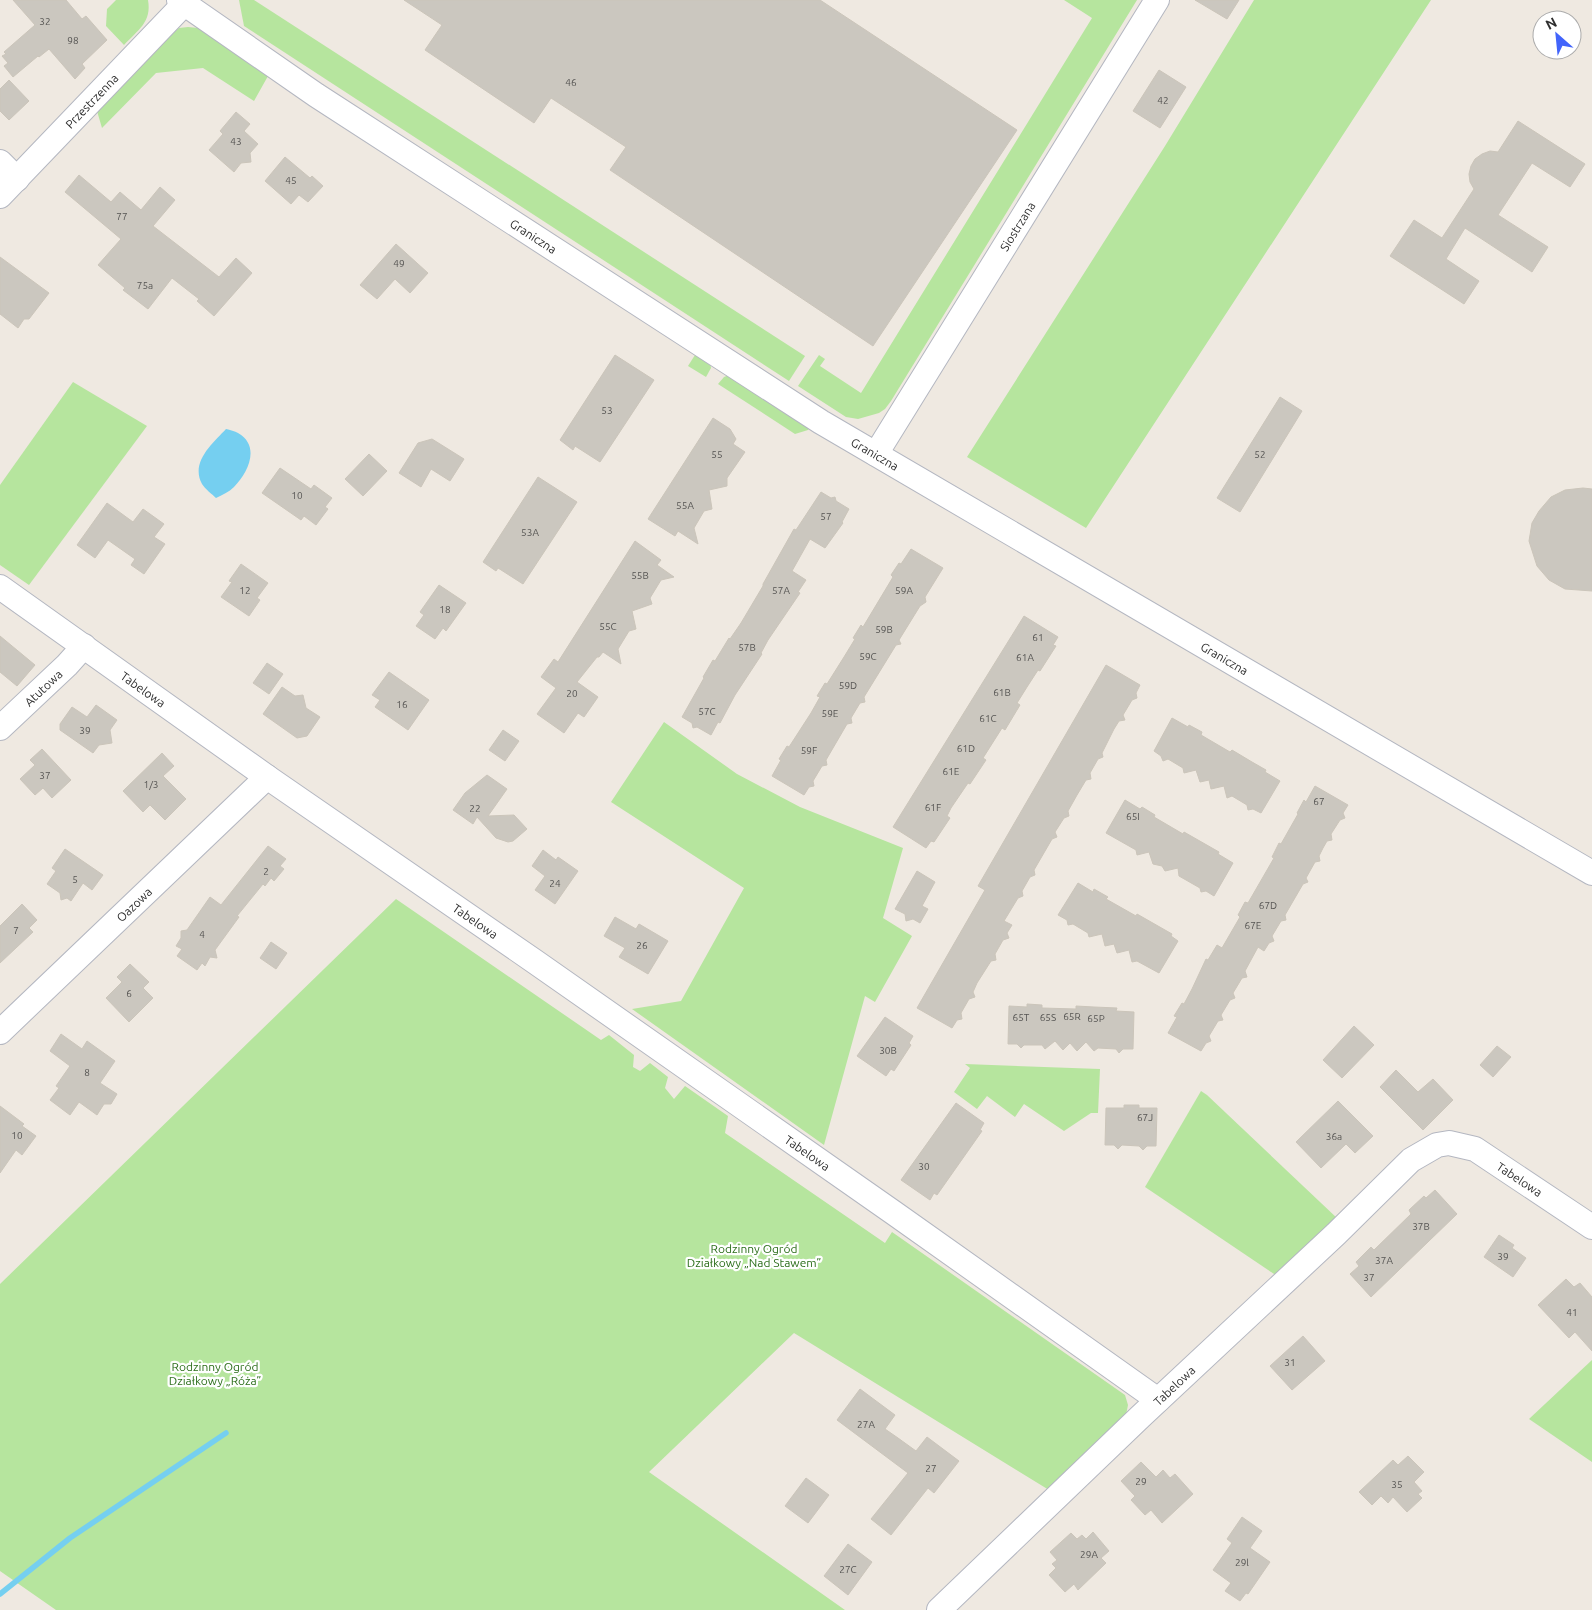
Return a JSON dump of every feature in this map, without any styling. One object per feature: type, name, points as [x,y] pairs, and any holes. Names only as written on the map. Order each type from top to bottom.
[{"type":"street","name":"Siostrzana","points":[[876,454],[1157,0]]},
{"type":"street","name":"Graniczna","points":[[182,2],[324,100],[821,422],[1592,873]]},
{"type":"street","name":"Przestrzenna","points":[[0,196],[182,2]]},
{"type":"street","points":[[0,162],[17,179]]},
{"type":"street","name":"Tabelowa","points":[[0,587],[266,777],[550,972],[1158,1400],[1336,1234],[1411,1160],[1437,1145],[1449,1143],[1475,1149],[1592,1227]]},
{"type":"street","name":"Atutowa","points":[[0,728],[67,665],[84,646]]},
{"type":"street","name":"Oazowa","points":[[0,1032],[266,777]]},
{"type":"street","points":[[939,1610],[1158,1400]]},
{"type":"green space","points":[[116,0],[148,0],[149,8],[146,20],[124,45],[106,26],[107,9]]},
{"type":"green space","points":[[239,0],[254,0],[805,356],[789,381],[244,26]]},
{"type":"green space","points":[[1064,0],[1137,0],[891,401],[879,413],[858,419],[846,417],[798,386],[819,355],[825,359],[820,366],[861,393],[1092,18]]},
{"type":"green space","points":[[1254,0],[1431,0],[1086,528],[967,457],[1165,146]]},
{"type":"green space","points":[[179,28],[198,28],[268,76],[254,101],[203,68],[156,73],[102,128],[97,111],[173,33]]},
{"type":"green space","points":[[698,354],[710,362],[711,368],[706,377],[688,366],[695,355]]},
{"type":"green space","points":[[729,375],[810,427],[808,430],[795,434],[718,384],[724,377]]},
{"type":"green space","points":[[73,382],[147,426],[29,585],[0,565],[0,485]]},
{"type":"green space","points":[[664,722],[737,774],[800,807],[903,848],[883,918],[912,936],[875,1002],[865,996],[824,1145],[632,1009],[681,1001],[744,888],[611,802]]},
{"type":"green space","points":[[396,899],[601,1040],[609,1035],[634,1055],[633,1067],[640,1071],[650,1063],[668,1077],[665,1088],[674,1099],[685,1086],[728,1116],[725,1133],[885,1243],[892,1232],[1125,1395],[1128,1405],[1126,1415],[1049,1490],[794,1333],[649,1472],[845,1610],[56,1610],[0,1571],[0,1284]]},
{"type":"green space","points":[[965,1064],[1100,1069],[1098,1113],[1091,1113],[1064,1131],[1024,1104],[1015,1117],[987,1096],[977,1109],[954,1092],[970,1068]]},
{"type":"green space","points":[[1201,1091],[1338,1219],[1277,1276],[1145,1187]]},
{"type":"green space","points":[[1592,1360],[1592,1462],[1529,1419]]},
{"type":"water","points":[[226,429],[237,432],[245,438],[251,452],[250,460],[244,474],[234,487],[216,498],[202,484],[199,468],[205,453]]},
{"type":"building","points":[[13,0],[66,0],[82,19],[86,16],[107,40],[82,64],[85,68],[75,79],[49,49],[13,77],[4,66],[8,63],[2,56],[6,54],[4,52],[35,25]]},
{"type":"building","points":[[404,0],[820,0],[1017,130],[873,346],[610,170],[626,147],[551,98],[534,123],[425,50],[442,25]]},
{"type":"building","points":[[1195,0],[1239,0],[1227,19]]},
{"type":"building","points":[[1159,70],[1186,87],[1160,128],[1133,111]]},
{"type":"building","points":[[9,80],[29,101],[9,120],[0,111],[0,89]]},
{"type":"building","points":[[236,112],[250,124],[244,131],[258,144],[250,153],[251,162],[241,163],[234,172],[209,150],[223,134],[220,131]]},
{"type":"building","points":[[1518,121],[1585,164],[1570,187],[1532,163],[1498,215],[1548,247],[1532,272],[1465,228],[1446,259],[1479,281],[1464,304],[1390,256],[1414,220],[1442,238],[1474,189],[1470,182],[1469,174],[1475,159],[1490,151],[1498,152]]},
{"type":"building","points":[[285,157],[310,178],[312,176],[323,186],[308,202],[299,195],[291,204],[265,181]]},
{"type":"building","points":[[79,175],[111,202],[120,192],[141,210],[160,187],[175,200],[153,226],[219,277],[236,258],[252,273],[214,316],[197,301],[199,299],[172,278],[148,309],[123,290],[125,288],[98,265],[121,239],[65,192]]},
{"type":"building","points":[[396,244],[428,273],[410,293],[395,279],[377,299],[360,285]]},
{"type":"building","points":[[0,257],[49,293],[29,319],[24,319],[18,328],[0,314]]},
{"type":"building","points":[[615,355],[654,380],[600,462],[575,446],[573,450],[560,440]]},
{"type":"building","points":[[1280,397],[1302,411],[1240,512],[1217,498]]},
{"type":"building","points":[[713,418],[730,429],[736,439],[733,444],[745,452],[727,478],[727,486],[709,490],[712,509],[704,511],[694,528],[698,544],[678,531],[675,536],[648,519]]},
{"type":"building","points":[[432,439],[464,459],[450,481],[431,469],[421,487],[399,473],[418,443]]},
{"type":"building","points":[[369,454],[387,471],[363,496],[345,479]]},
{"type":"building","points":[[280,468],[311,489],[314,485],[332,498],[325,507],[328,509],[316,525],[304,516],[301,520],[262,493]]},
{"type":"building","points":[[538,477],[577,502],[523,584],[498,568],[496,571],[483,562]]},
{"type":"building","points":[[1592,489],[1592,591],[1565,589],[1549,580],[1537,566],[1529,541],[1532,523],[1551,497],[1565,490]]},
{"type":"building","points":[[821,492],[831,498],[835,497],[836,501],[849,509],[843,523],[825,548],[810,539],[792,571],[806,580],[798,592],[800,593],[768,640],[762,654],[735,695],[720,723],[718,722],[711,735],[697,727],[693,728],[692,723],[682,717],[703,677],[713,660],[715,661],[741,623],[794,529],[796,530]]},
{"type":"building","points":[[107,503],[133,522],[143,509],[164,524],[154,537],[165,544],[144,574],[131,565],[135,559],[108,540],[95,558],[77,545]]},
{"type":"building","points":[[635,541],[661,560],[657,565],[674,577],[661,580],[650,598],[652,604],[632,611],[636,629],[629,631],[618,649],[621,664],[603,652],[577,682],[598,697],[584,717],[578,713],[564,733],[537,714],[556,688],[541,677],[554,659],[558,662]]},
{"type":"building","points":[[911,549],[943,568],[925,597],[926,602],[920,606],[899,640],[901,644],[896,645],[864,697],[865,702],[860,703],[851,718],[852,723],[847,724],[826,760],[827,765],[822,766],[813,781],[814,786],[809,787],[804,795],[772,776],[781,760],[779,759],[811,713],[820,697],[817,696],[844,657],[861,625],[863,627],[893,577],[891,575]]},
{"type":"building","points":[[241,564],[268,583],[257,598],[260,600],[249,616],[221,597],[232,582],[229,581]]},
{"type":"building","points":[[439,585],[466,603],[446,631],[443,628],[435,639],[416,626],[424,615],[420,612]]},
{"type":"building","points":[[1024,616],[1058,637],[1053,645],[1056,646],[1017,703],[1020,705],[1005,730],[1002,728],[983,758],[986,760],[951,808],[947,816],[950,818],[934,842],[931,841],[926,848],[893,827]]},
{"type":"building","points":[[0,636],[35,665],[17,686],[0,672]]},
{"type":"building","points":[[267,663],[283,674],[269,694],[253,683]]},
{"type":"building","points":[[1106,665],[1140,685],[1136,693],[1137,698],[1132,700],[1123,715],[1125,720],[1119,721],[1114,729],[1102,753],[1103,757],[1098,759],[1090,773],[1091,779],[1086,780],[1068,811],[1069,816],[1064,818],[1055,832],[1057,837],[1052,839],[1034,870],[1035,875],[1030,877],[1022,891],[1023,896],[1018,898],[1004,921],[1012,925],[1007,933],[1009,938],[1003,940],[995,954],[996,960],[991,961],[977,983],[973,992],[975,997],[969,999],[961,1013],[962,1019],[957,1020],[952,1028],[917,1008],[985,890],[978,886]]},
{"type":"building","points":[[389,672],[429,700],[408,730],[375,707],[380,700],[372,695]]},
{"type":"building","points":[[282,687],[295,696],[303,695],[306,708],[320,717],[307,736],[297,738],[263,714]]},
{"type":"building","points":[[96,705],[117,720],[110,730],[112,743],[99,745],[93,753],[60,730],[60,724],[72,707],[87,717]]},
{"type":"building","points":[[1172,718],[1202,732],[1201,735],[1230,752],[1232,750],[1266,770],[1265,772],[1280,781],[1261,813],[1253,809],[1248,810],[1247,805],[1232,796],[1227,798],[1224,786],[1211,789],[1209,780],[1200,782],[1196,770],[1184,773],[1183,768],[1168,759],[1163,761],[1161,756],[1154,751]]},
{"type":"building","points":[[503,730],[519,741],[505,761],[489,750]]},
{"type":"building","points":[[42,749],[71,780],[52,798],[43,788],[35,795],[20,779],[35,765],[30,760]]},
{"type":"building","points":[[162,753],[174,766],[163,776],[186,799],[165,820],[150,805],[143,812],[123,791]]},
{"type":"building","points":[[487,775],[507,789],[488,816],[514,815],[527,829],[513,841],[508,842],[496,838],[477,817],[473,824],[453,810],[465,793]]},
{"type":"building","points":[[1315,786],[1348,805],[1343,813],[1345,818],[1340,820],[1331,834],[1332,840],[1327,841],[1319,856],[1320,861],[1315,862],[1306,878],[1308,882],[1303,884],[1285,915],[1286,920],[1281,921],[1272,936],[1274,941],[1269,943],[1264,951],[1258,947],[1245,971],[1247,977],[1242,978],[1233,993],[1235,998],[1230,1000],[1221,1015],[1223,1020],[1218,1021],[1209,1036],[1211,1041],[1206,1043],[1201,1051],[1168,1033],[1177,1017],[1174,1016],[1182,1003],[1184,1004],[1206,959],[1208,960],[1217,945],[1222,948],[1240,917],[1238,915],[1245,902],[1248,903],[1274,858],[1272,857],[1279,843],[1281,844],[1304,800],[1306,802]]},
{"type":"building","points":[[1125,800],[1140,809],[1142,807],[1155,815],[1154,817],[1219,852],[1218,854],[1233,863],[1214,896],[1206,891],[1201,892],[1200,888],[1179,876],[1178,868],[1165,871],[1162,866],[1153,864],[1149,852],[1137,855],[1136,850],[1106,833]]},
{"type":"building","points":[[268,846],[286,859],[280,866],[284,869],[274,881],[271,878],[265,886],[263,884],[237,916],[239,917],[215,950],[217,958],[210,957],[205,966],[202,963],[197,970],[177,956],[182,949],[176,946],[181,938],[181,931],[187,930],[210,897],[221,905]]},
{"type":"building","points":[[65,849],[103,875],[92,890],[83,883],[71,901],[67,898],[61,900],[60,893],[47,884],[56,871],[52,868]]},
{"type":"building","points":[[543,850],[556,860],[558,857],[578,871],[555,904],[535,890],[545,876],[532,866]]},
{"type":"building","points":[[917,871],[935,882],[922,906],[928,909],[920,923],[913,919],[906,921],[905,914],[895,909]]},
{"type":"building","points":[[1078,883],[1093,892],[1094,889],[1108,897],[1106,899],[1172,934],[1171,936],[1178,941],[1159,973],[1137,961],[1132,962],[1129,950],[1117,953],[1114,944],[1105,946],[1102,934],[1089,937],[1088,933],[1073,924],[1068,925],[1067,920],[1058,915]]},
{"type":"building","points":[[22,904],[37,920],[29,928],[33,932],[0,963],[0,926]]},
{"type":"building","points":[[615,917],[636,929],[639,924],[668,941],[648,974],[619,957],[625,948],[604,936]]},
{"type":"building","points":[[271,942],[287,953],[276,969],[260,958]]},
{"type":"building","points":[[130,964],[149,982],[143,988],[153,998],[129,1022],[106,998],[122,982],[117,977]]},
{"type":"building","points":[[1027,1004],[1042,1005],[1042,1008],[1076,1009],[1076,1006],[1117,1008],[1116,1011],[1134,1012],[1133,1049],[1123,1049],[1119,1053],[1116,1049],[1098,1048],[1094,1051],[1086,1042],[1077,1051],[1070,1043],[1063,1050],[1055,1041],[1045,1049],[1042,1045],[1024,1045],[1021,1048],[1017,1044],[1008,1044],[1009,1006],[1027,1007]]},
{"type":"building","points":[[885,1017],[913,1036],[909,1043],[911,1045],[894,1071],[891,1069],[886,1076],[857,1056]]},
{"type":"building","points":[[1354,1026],[1374,1045],[1342,1078],[1323,1060]]},
{"type":"building","points":[[61,1034],[82,1049],[87,1041],[115,1061],[100,1083],[117,1094],[111,1104],[104,1104],[97,1115],[79,1102],[70,1115],[50,1100],[59,1088],[56,1086],[70,1066],[50,1051]]},
{"type":"building","points":[[1497,1046],[1511,1057],[1493,1077],[1480,1065]]},
{"type":"building","points":[[1396,1070],[1418,1092],[1433,1079],[1453,1100],[1423,1130],[1380,1087]]},
{"type":"building","points":[[1338,1101],[1373,1136],[1355,1153],[1346,1144],[1321,1168],[1296,1142]]},
{"type":"building","points":[[956,1103],[984,1123],[980,1130],[982,1131],[937,1195],[934,1193],[930,1200],[901,1180]]},
{"type":"building","points":[[1124,1105],[1139,1105],[1139,1108],[1157,1108],[1156,1146],[1147,1146],[1143,1150],[1139,1146],[1122,1145],[1118,1149],[1114,1145],[1105,1145],[1106,1108],[1124,1108]]},
{"type":"building","points":[[0,1106],[24,1124],[22,1126],[36,1136],[22,1155],[16,1150],[0,1173]]},
{"type":"building","points":[[1435,1190],[1457,1214],[1371,1297],[1350,1274],[1359,1266],[1356,1262],[1371,1247],[1374,1250],[1411,1214],[1409,1210],[1424,1196],[1426,1198]]},
{"type":"building","points":[[1499,1235],[1514,1245],[1512,1248],[1526,1258],[1513,1277],[1484,1257]]},
{"type":"building","points":[[1566,1279],[1574,1287],[1580,1283],[1592,1297],[1592,1351],[1575,1332],[1569,1338],[1538,1305]]},
{"type":"building","points":[[1303,1336],[1325,1361],[1292,1390],[1270,1366]]},
{"type":"building","points":[[860,1389],[895,1415],[885,1429],[916,1451],[927,1437],[959,1461],[934,1493],[928,1488],[891,1535],[871,1519],[908,1473],[837,1420]]},
{"type":"building","points":[[1408,1456],[1424,1472],[1414,1482],[1422,1491],[1418,1494],[1422,1498],[1407,1512],[1393,1497],[1388,1503],[1381,1496],[1372,1505],[1359,1492],[1393,1460],[1398,1465]]},
{"type":"building","points":[[1141,1462],[1156,1477],[1163,1470],[1170,1478],[1175,1474],[1193,1494],[1162,1523],[1151,1510],[1145,1515],[1131,1500],[1135,1496],[1121,1481]]},
{"type":"building","points":[[806,1478],[829,1495],[808,1523],[785,1506]]},
{"type":"building","points":[[1242,1517],[1262,1531],[1250,1548],[1270,1562],[1248,1594],[1246,1593],[1240,1601],[1225,1591],[1231,1583],[1213,1570],[1232,1543],[1227,1539]]},
{"type":"building","points":[[1093,1532],[1109,1551],[1101,1558],[1106,1563],[1078,1590],[1074,1584],[1065,1592],[1049,1575],[1056,1568],[1052,1564],[1057,1560],[1050,1552],[1071,1533],[1077,1539],[1082,1535],[1086,1539]]},
{"type":"building","points":[[848,1544],[872,1562],[848,1595],[824,1576]]},
{"type":"waterway","points":[[0,1594],[70,1538],[226,1433]]},
{"type":"park label","name":"Rodzinny Ogród Działkowy „Nad Stawem”","points":[[754,1255]]},
{"type":"park label","name":"Rodzinny Ogród Działkowy „Róża”","points":[[215,1373]]}]
